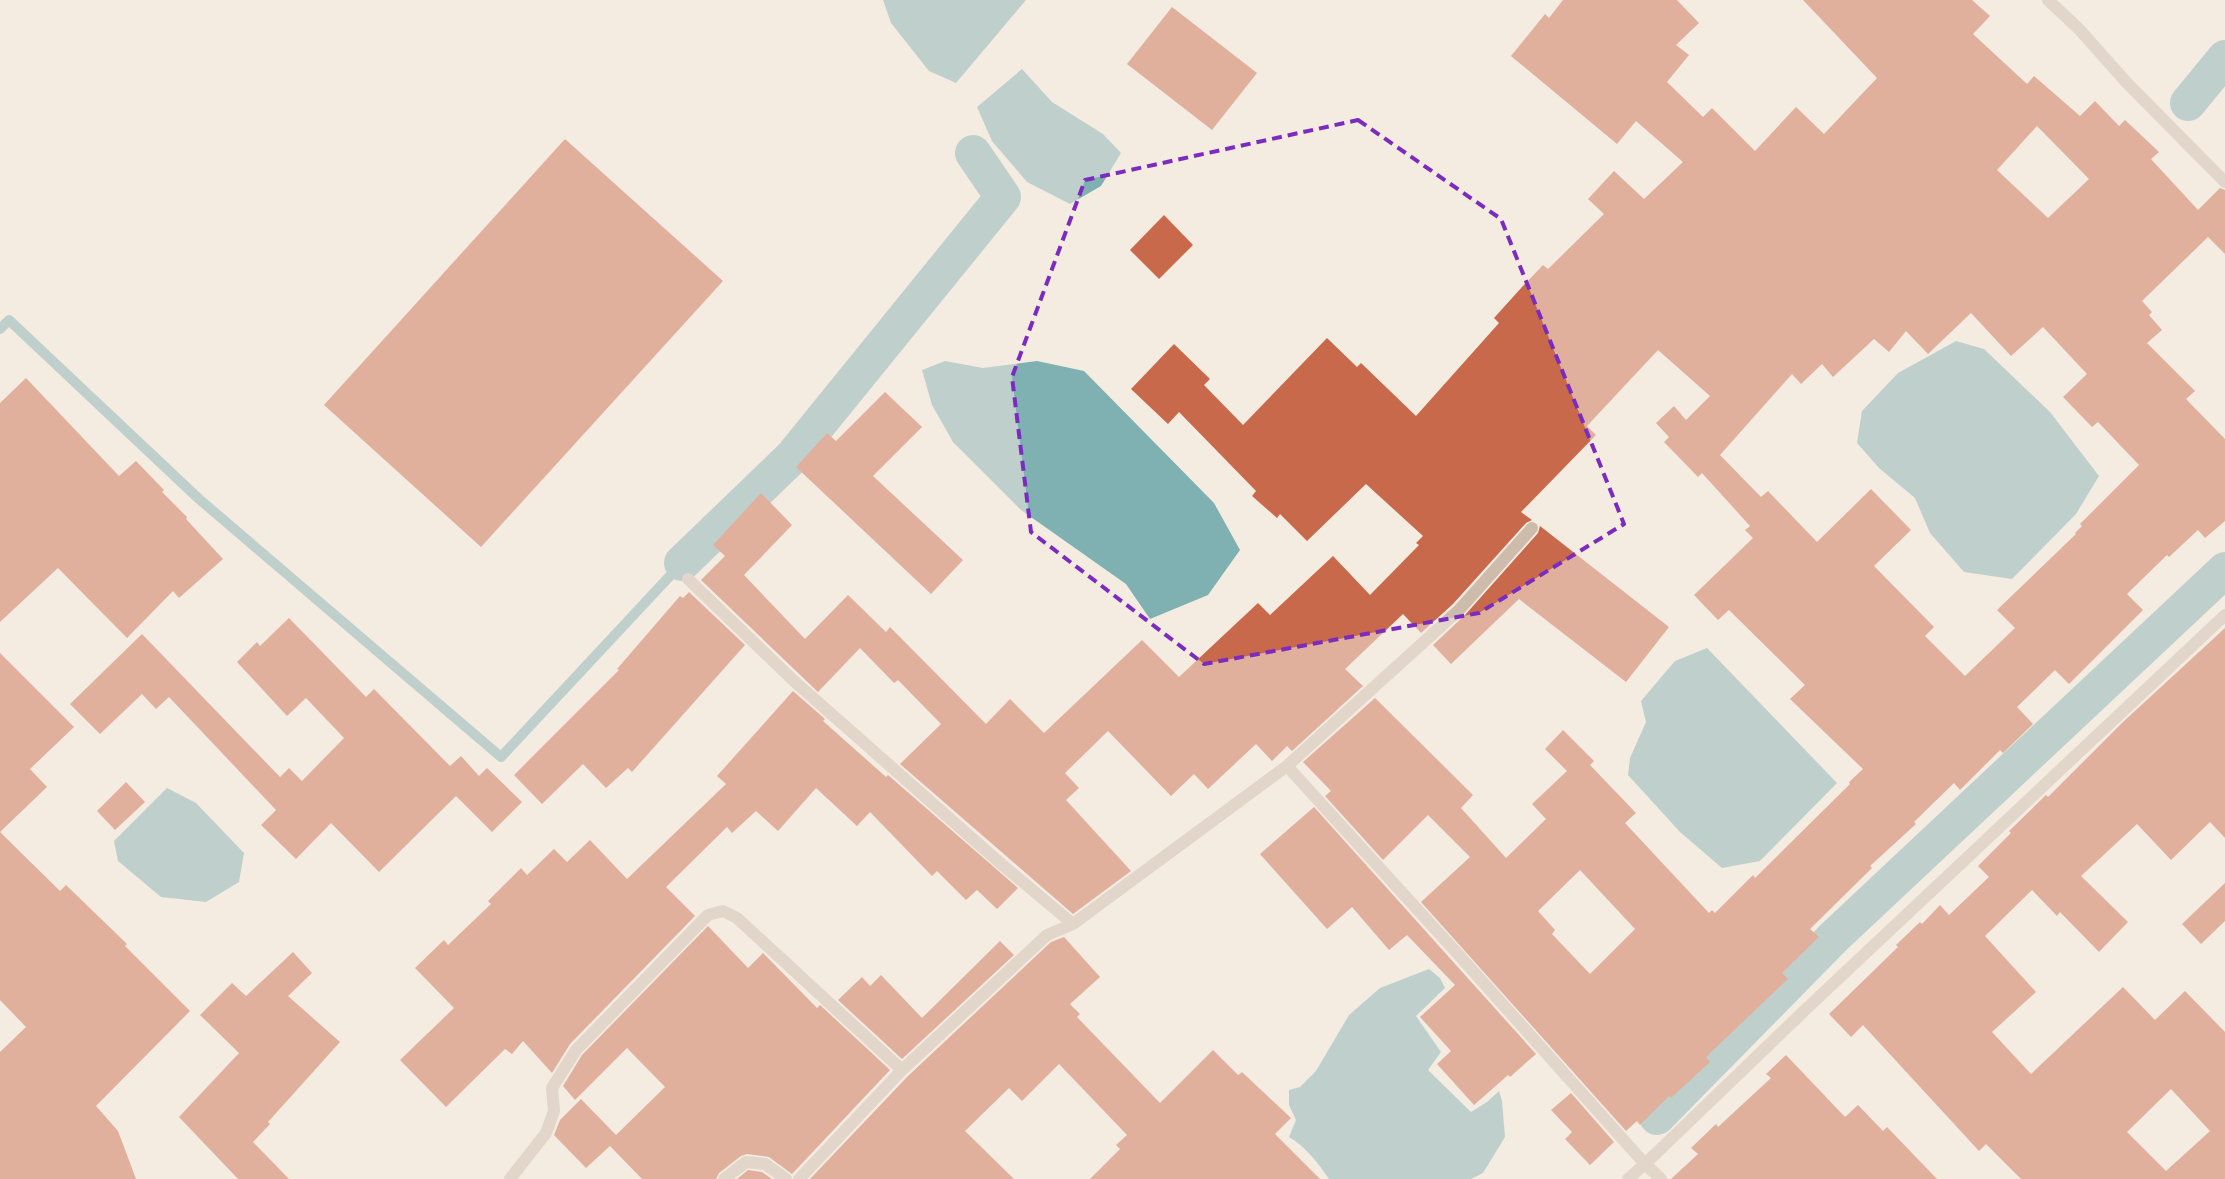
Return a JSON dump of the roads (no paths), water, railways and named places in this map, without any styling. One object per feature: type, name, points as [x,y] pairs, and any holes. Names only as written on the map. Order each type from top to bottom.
[{"type":"street","points":[[2048,0],[2225,182]]},
{"type":"street","points":[[799,1179],[902,1070],[1047,935],[1073,924],[1287,766],[1459,610],[1532,528]]},
{"type":"street","points":[[688,579],[794,681],[999,862],[1073,924]]},
{"type":"street","points":[[1628,1179],[1646,1164],[1811,1004],[2225,615]]},
{"type":"street","points":[[1287,766],[1661,1179]]},
{"type":"street","points":[[510,1179],[546,1133],[554,1111],[552,1088],[576,1050],[708,915],[723,911],[737,918],[902,1070]]},
{"type":"street","points":[[724,1179],[746,1162],[764,1164],[786,1179]]},
{"type":"water","points":[[883,0],[1026,0],[956,83],[929,71],[891,23]]},
{"type":"water","points":[[1022,69],[1052,102],[1103,134],[1121,153],[1101,186],[1070,204],[1027,182],[992,141],[977,107]]},
{"type":"water","points":[[1956,341],[1984,349],[2050,412],[2099,476],[2076,514],[2012,579],[1964,572],[1930,533],[1915,498],[1879,468],[1857,443],[1862,411],[1898,373]]},
{"type":"water","points":[[945,361],[983,368],[1037,361],[1084,371],[1214,503],[1240,550],[1208,595],[1150,619],[1126,584],[1021,510],[953,442],[932,405],[922,370]]},
{"type":"water","points":[[1707,648],[1837,783],[1760,861],[1722,868],[1680,832],[1628,775],[1630,758],[1646,722],[1641,701],[1675,661]]},
{"type":"water","points":[[167,788],[196,803],[244,853],[239,882],[206,902],[161,897],[118,861],[114,841]]},
{"type":"water","points":[[1429,969],[1440,978],[1445,988],[1416,1016],[1441,1052],[1428,1070],[1471,1112],[1487,1102],[1499,1091],[1502,1101],[1505,1137],[1483,1173],[1471,1179],[1329,1179],[1306,1150],[1289,1137],[1296,1120],[1289,1105],[1289,1090],[1300,1087],[1316,1071],[1349,1015],[1380,988]]},
{"type":"waterway","points":[[2188,103],[2225,58]]},
{"type":"waterway","points":[[682,563],[792,457],[1003,197],[973,153]]},
{"type":"waterway","points":[[0,329],[9,320],[199,499],[501,757],[682,563]]},
{"type":"waterway","points":[[1657,1117],[1834,937],[2225,570]]}]
